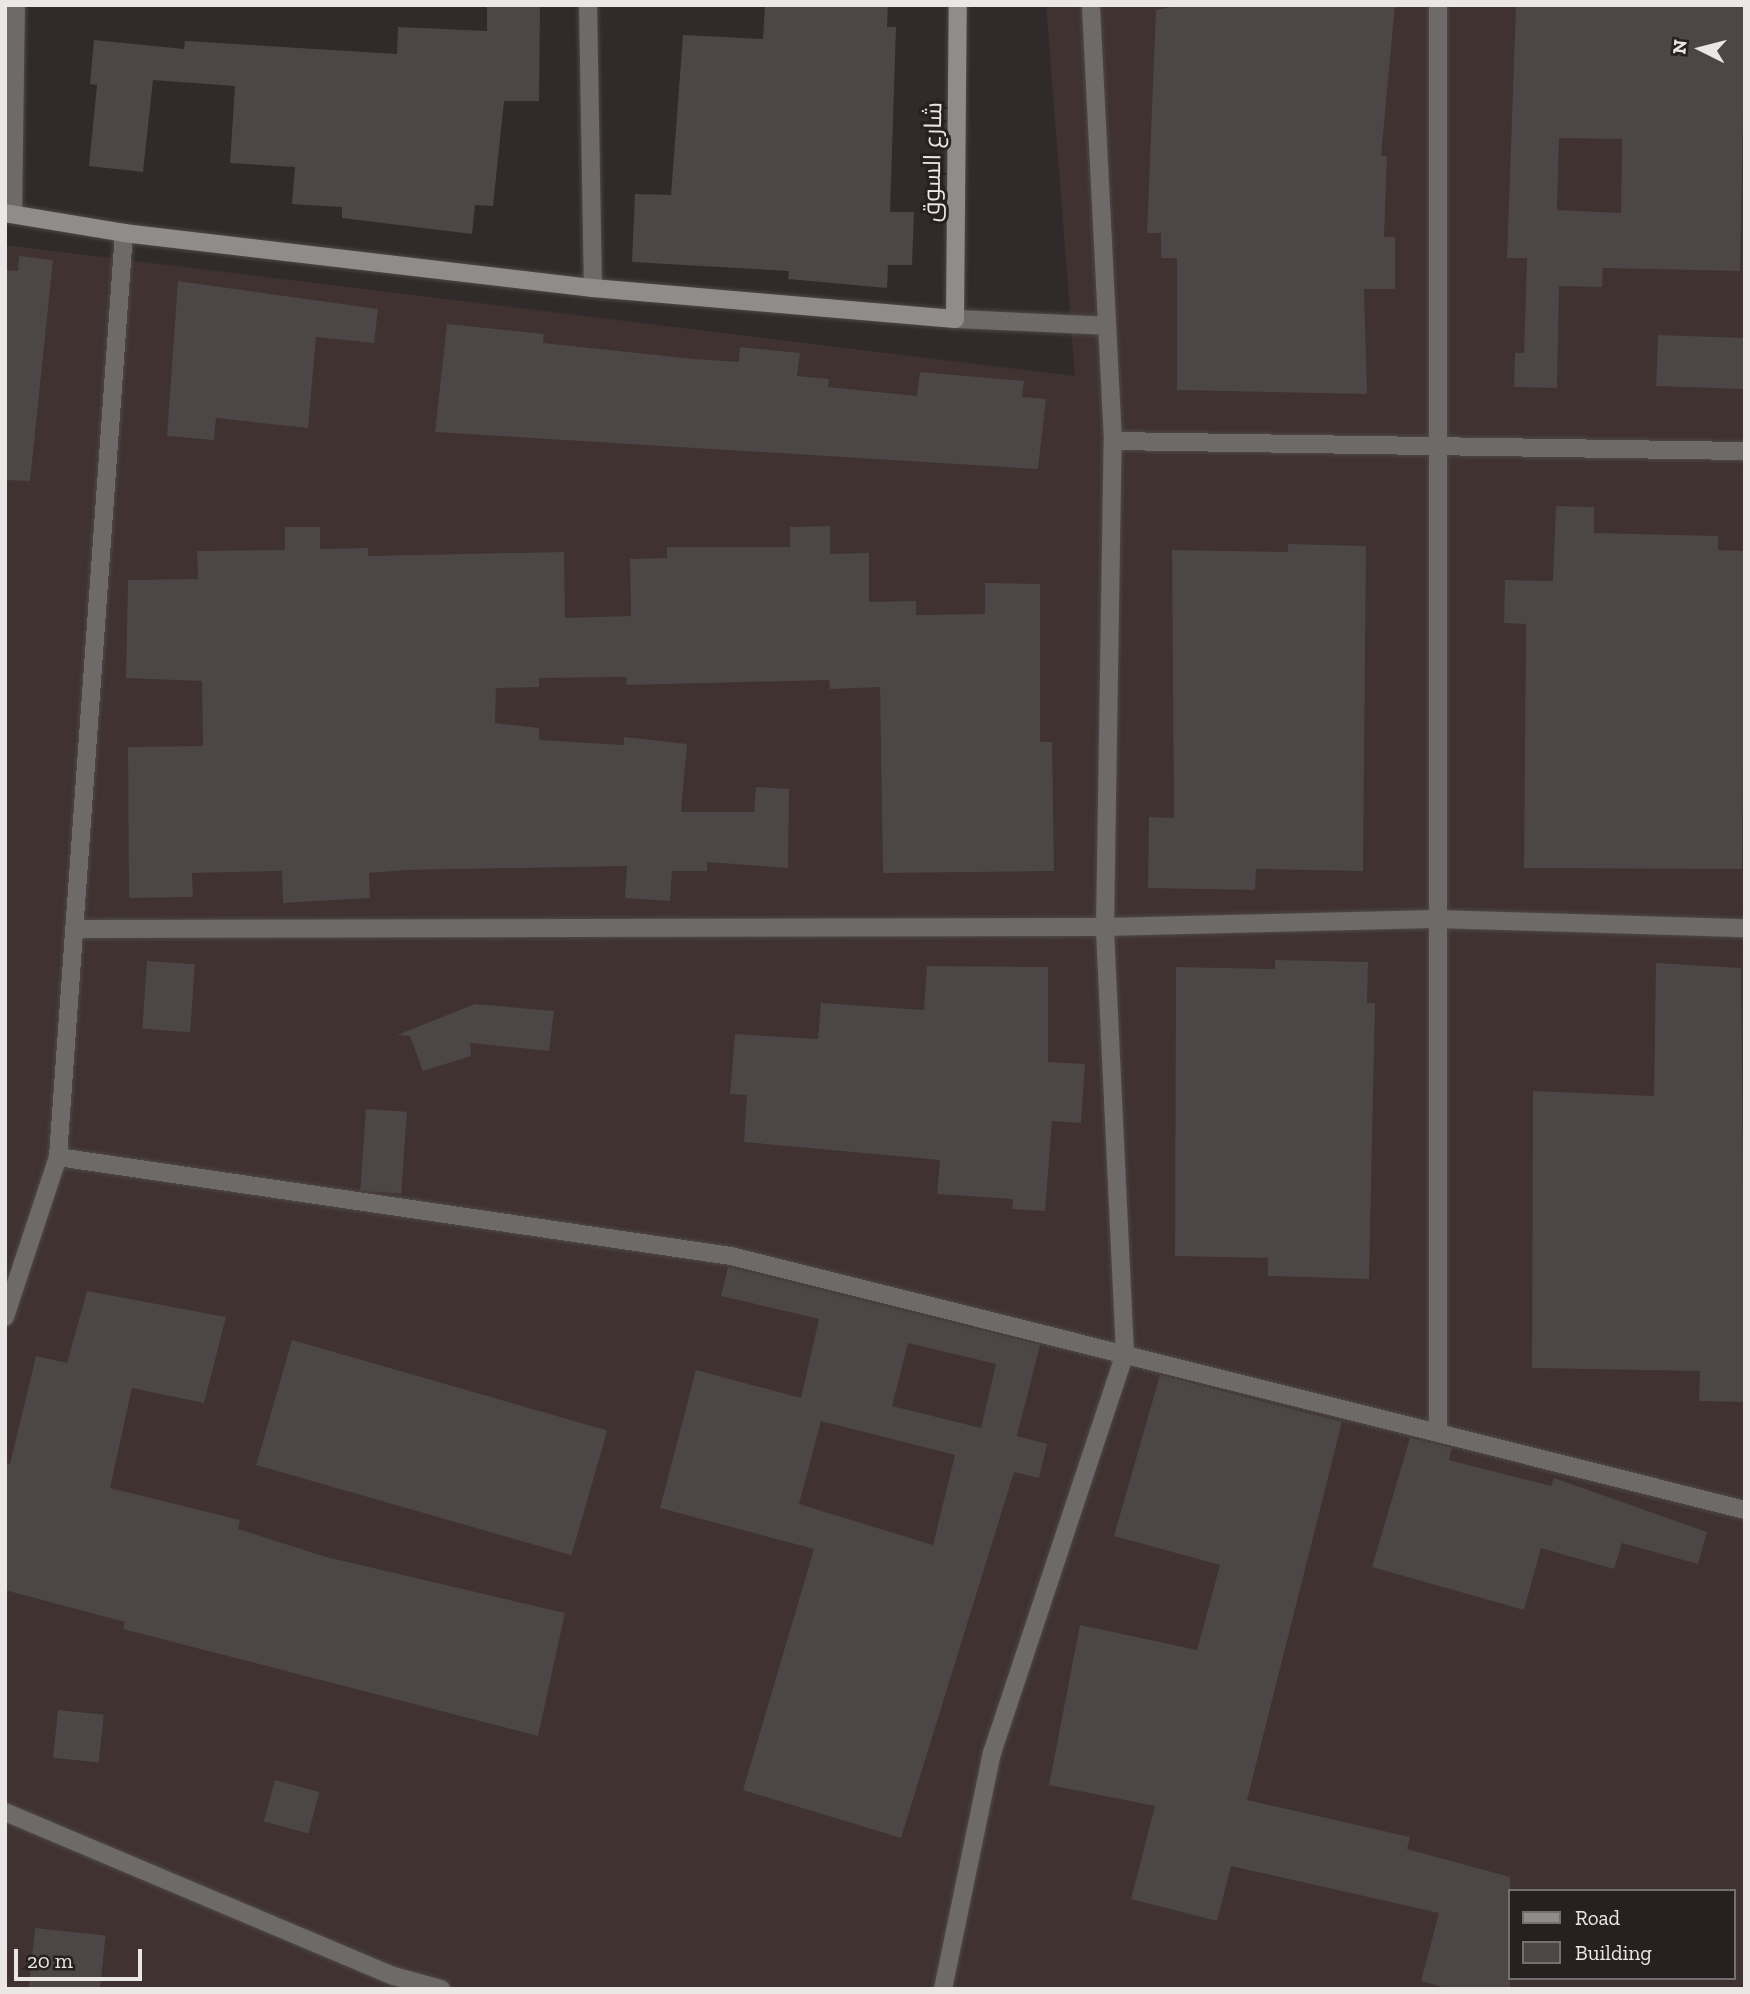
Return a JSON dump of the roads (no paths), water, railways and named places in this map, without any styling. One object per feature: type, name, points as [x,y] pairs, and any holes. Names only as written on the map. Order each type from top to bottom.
[{"type":"street","points":[[16,5],[9,214],[124,233],[593,288],[955,319],[1107,326]]},
{"type":"street","points":[[588,5],[593,288]]},
{"type":"street","name":"شارع السوق","points":[[955,319],[958,5]]},
{"type":"street","points":[[943,1989],[992,1753],[1125,1354],[1105,927],[1113,441],[1091,5]]},
{"type":"street","points":[[1438,5],[1438,1433]]},
{"type":"street","points":[[5,1317],[58,1157],[77,929],[124,233]]},
{"type":"street","points":[[1113,441],[1745,451]]},
{"type":"street","points":[[77,929],[1105,927],[1436,919],[1745,928]]},
{"type":"street","points":[[58,1157],[731,1256],[1745,1510]]},
{"type":"street","points":[[5,1812],[394,1976],[441,1989]]}]
